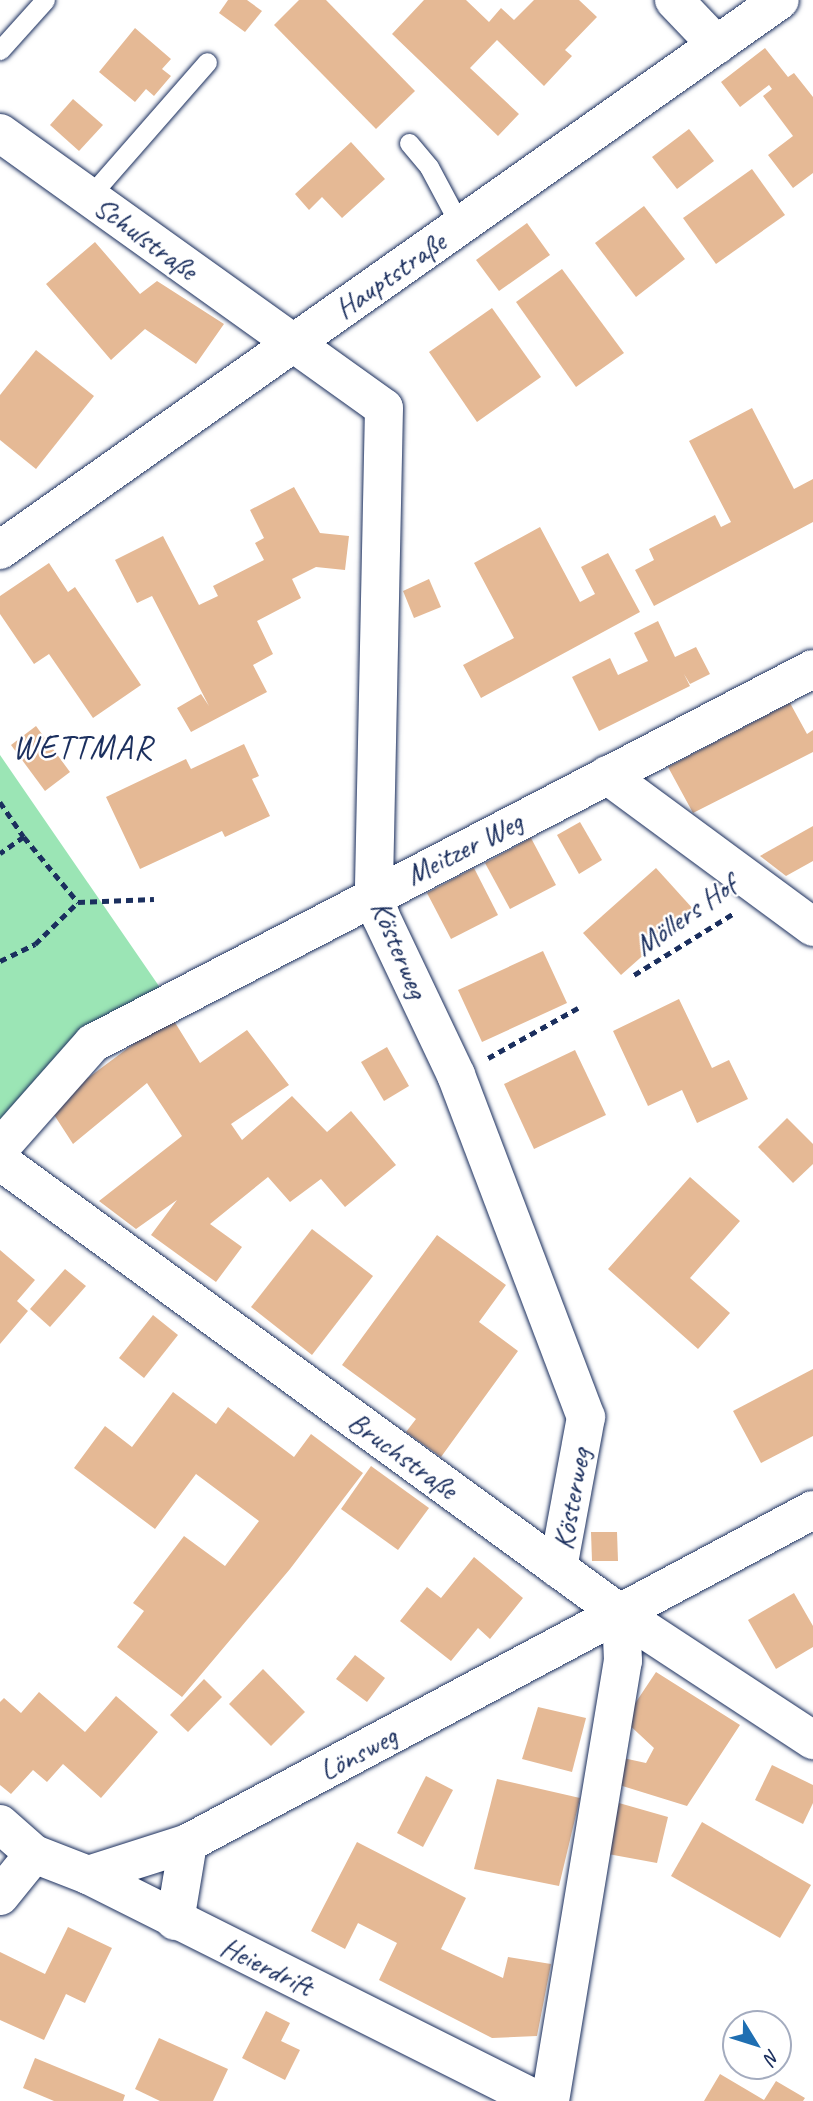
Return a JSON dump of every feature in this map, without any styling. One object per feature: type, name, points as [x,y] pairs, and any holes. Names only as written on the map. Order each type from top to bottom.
[{"type":"street","points":[[674,0],[717,45]]},
{"type":"street","name":"Hauptstraße","points":[[0,550],[780,0]]},
{"type":"street","name":"Schulstraße","points":[[0,133],[292,345]]},
{"type":"street","name":"Kösterweg","points":[[292,345],[384,408],[374,894],[456,1075],[586,1417],[558,1568]]},
{"type":"street","name":"Meitzer Weg","points":[[0,1148],[93,1043],[374,894],[813,669]]},
{"type":"street","points":[[607,775],[813,927]]},
{"type":"street","name":"Bruchstraße","points":[[0,1161],[621,1614],[813,1740]]},
{"type":"street","name":"Lönsweg","points":[[88,1875],[188,1843],[813,1510]]},
{"type":"street","points":[[550,2101],[622,1661],[621,1614]]},
{"type":"street","name":"Heierdrift","points":[[0,1824],[34,1854],[88,1875],[175,1921],[539,2101]]},
{"type":"street","points":[[175,1921],[188,1843]]},
{"type":"street","points":[[0,1896],[34,1854]]},
{"type":"lane","points":[[0,50],[45,0]]},
{"type":"lane","points":[[89,197],[207,62]]},
{"type":"lane","points":[[409,143],[429,167],[460,225]]},
{"type":"path","points":[[0,802],[24,837],[78,902]]},
{"type":"path","points":[[0,854],[24,837]]},
{"type":"path","name":"Möllers Hof","points":[[634,975],[742,908],[760,888]]},
{"type":"path","points":[[0,961],[35,944],[78,902],[154,899]]},
{"type":"path","points":[[456,1075],[578,1008]]},
{"type":"green space","points":[[0,755],[163,992],[0,1132]]},
{"type":"building","points":[[228,0],[247,0],[262,11],[245,32],[219,13]]},
{"type":"building","points":[[299,0],[326,0],[415,91],[376,129],[274,25]]},
{"type":"building","points":[[424,0],[466,0],[489,22],[501,8],[514,20],[534,0],[579,0],[597,17],[565,50],[572,56],[544,86],[497,40],[470,68],[519,114],[498,136],[392,34]]},
{"type":"building","points":[[135,28],[171,59],[162,69],[171,76],[154,96],[146,89],[135,102],[99,72]]},
{"type":"building","points":[[765,48],[788,77],[794,73],[813,97],[813,173],[793,188],[768,155],[793,136],[763,96],[772,89],[769,85],[740,107],[721,82]]},
{"type":"building","points":[[73,99],[103,125],[79,151],[50,125]]},
{"type":"building","points":[[689,129],[714,161],[677,189],[652,157]]},
{"type":"building","points":[[351,142],[385,179],[342,218],[322,197],[309,210],[295,194]]},
{"type":"building","points":[[752,169],[785,215],[716,264],[683,218]]},
{"type":"building","points":[[644,206],[685,259],[636,297],[595,243]]},
{"type":"building","points":[[527,223],[550,255],[499,291],[476,260]]},
{"type":"building","points":[[95,242],[140,294],[157,281],[224,324],[196,364],[145,329],[111,360],[46,284]]},
{"type":"building","points":[[562,269],[624,353],[576,387],[516,302]]},
{"type":"building","points":[[492,308],[541,377],[477,422],[429,352]]},
{"type":"building","points":[[36,350],[94,396],[36,469],[0,440],[0,395]]},
{"type":"building","points":[[752,408],[794,489],[813,479],[813,522],[654,606],[635,570],[654,560],[649,549],[715,515],[721,527],[731,522],[689,441]]},
{"type":"building","points":[[294,487],[320,533],[349,536],[345,570],[316,567],[292,579],[301,598],[257,621],[273,654],[253,665],[267,692],[191,732],[177,708],[201,694],[209,706],[152,596],[137,603],[115,560],[163,536],[199,605],[218,596],[213,586],[264,560],[255,543],[264,538],[250,510]]},
{"type":"building","points":[[540,527],[580,602],[595,594],[581,567],[608,553],[640,612],[481,698],[463,665],[514,638],[474,563]]},
{"type":"building","points":[[49,563],[68,592],[75,587],[141,685],[93,718],[49,654],[34,664],[0,614],[0,596]]},
{"type":"building","points":[[429,579],[441,607],[414,618],[403,591]]},
{"type":"building","points":[[658,621],[675,657],[696,647],[710,674],[690,684],[684,674],[690,686],[599,731],[572,677],[610,658],[618,675],[648,661],[634,633]]},
{"type":"building","points":[[790,703],[807,734],[813,730],[813,752],[693,813],[668,767]]},
{"type":"building","points":[[36,726],[70,772],[45,791],[11,745]]},
{"type":"building","points":[[244,744],[259,776],[252,779],[270,816],[225,837],[222,831],[140,869],[106,797],[186,759],[191,769]]},
{"type":"building","points":[[580,822],[602,860],[579,874],[557,835]]},
{"type":"building","points":[[813,826],[813,861],[786,876],[760,856]]},
{"type":"building","points":[[531,838],[556,885],[510,909],[485,863]]},
{"type":"building","points":[[474,868],[498,915],[451,939],[427,893]]},
{"type":"building","points":[[656,868],[694,910],[621,975],[583,933]]},
{"type":"building","points":[[543,951],[567,1003],[482,1042],[458,990]]},
{"type":"building","points":[[679,999],[712,1068],[729,1060],[748,1099],[697,1123],[682,1090],[648,1106],[613,1031]]},
{"type":"building","points":[[171,1016],[200,1063],[247,1030],[289,1085],[231,1124],[242,1140],[292,1096],[327,1132],[351,1111],[396,1165],[345,1207],[321,1179],[290,1202],[268,1177],[210,1224],[242,1247],[216,1282],[151,1235],[177,1200],[136,1229],[99,1201],[182,1136],[147,1083],[73,1144],[49,1107]]},
{"type":"building","points":[[387,1047],[409,1086],[384,1101],[361,1062]]},
{"type":"building","points":[[575,1050],[606,1115],[534,1149],[504,1084]]},
{"type":"building","points":[[787,1118],[813,1144],[813,1164],[793,1183],[758,1147]]},
{"type":"building","points":[[690,1177],[740,1221],[690,1278],[730,1313],[698,1349],[608,1269]]},
{"type":"building","points":[[312,1229],[373,1276],[312,1355],[251,1307]]},
{"type":"building","points":[[437,1235],[506,1285],[479,1322],[518,1351],[441,1457],[406,1432],[416,1419],[342,1365]]},
{"type":"building","points":[[0,1250],[35,1280],[17,1301],[28,1311],[0,1344]]},
{"type":"building","points":[[65,1269],[86,1286],[50,1327],[30,1309]]},
{"type":"building","points":[[153,1315],[178,1335],[144,1378],[119,1358]]},
{"type":"building","points":[[813,1369],[813,1436],[761,1463],[733,1411]]},
{"type":"building","points":[[173,1392],[216,1424],[228,1407],[294,1457],[311,1434],[363,1473],[290,1569],[182,1697],[117,1647],[144,1611],[133,1603],[184,1536],[225,1566],[259,1521],[196,1474],[155,1529],[74,1468],[105,1426],[132,1447]]},
{"type":"building","points":[[371,1466],[429,1508],[398,1550],[341,1509]]},
{"type":"building","points":[[591,1532],[617,1532],[618,1561],[592,1561]]},
{"type":"building","points":[[474,1557],[523,1598],[490,1639],[478,1628],[451,1661],[400,1621],[427,1587],[441,1598]]},
{"type":"building","points":[[794,1593],[813,1626],[813,1647],[776,1669],[748,1620]]},
{"type":"building","points":[[355,1655],[385,1678],[367,1702],[336,1679]]},
{"type":"building","points":[[263,1669],[305,1712],[271,1746],[229,1704]]},
{"type":"building","points":[[656,1672],[740,1725],[687,1806],[616,1784],[623,1758],[646,1763],[654,1748],[624,1720]]},
{"type":"building","points":[[204,1679],[222,1697],[188,1732],[170,1715]]},
{"type":"building","points":[[39,1692],[85,1732],[116,1696],[158,1732],[101,1798],[63,1764],[47,1782],[33,1770],[11,1794],[0,1785],[0,1702],[4,1698],[21,1713]]},
{"type":"building","points":[[538,1707],[586,1718],[572,1772],[522,1759]]},
{"type":"building","points":[[772,1765],[813,1785],[813,1803],[803,1824],[755,1800]]},
{"type":"building","points":[[426,1776],[453,1790],[423,1847],[397,1833]]},
{"type":"building","points":[[497,1779],[580,1798],[559,1886],[474,1869]]},
{"type":"building","points":[[619,1803],[668,1817],[657,1863],[608,1854]]},
{"type":"building","points":[[702,1822],[811,1885],[780,1938],[671,1876]]},
{"type":"building","points":[[357,1842],[466,1898],[441,1949],[503,1978],[508,1957],[551,1964],[537,2036],[492,2038],[379,1980],[397,1943],[358,1923],[345,1949],[311,1931]]},
{"type":"building","points":[[68,1927],[112,1948],[85,2003],[66,1994],[44,2040],[0,2020],[0,1952],[45,1974]]},
{"type":"building","points":[[266,2011],[290,2023],[281,2041],[300,2050],[285,2080],[242,2058]]},
{"type":"building","points":[[159,2038],[228,2069],[213,2101],[160,2101],[135,2089]]},
{"type":"building","points":[[35,2058],[125,2095],[123,2101],[54,2101],[23,2088]]},
{"type":"building","points":[[720,2074],[722,2080],[730,2080],[764,2100],[776,2081],[805,2098],[803,2101],[704,2101]]},
{"type":"district","name":"WETTMAR","points":[[83,748]]}]
